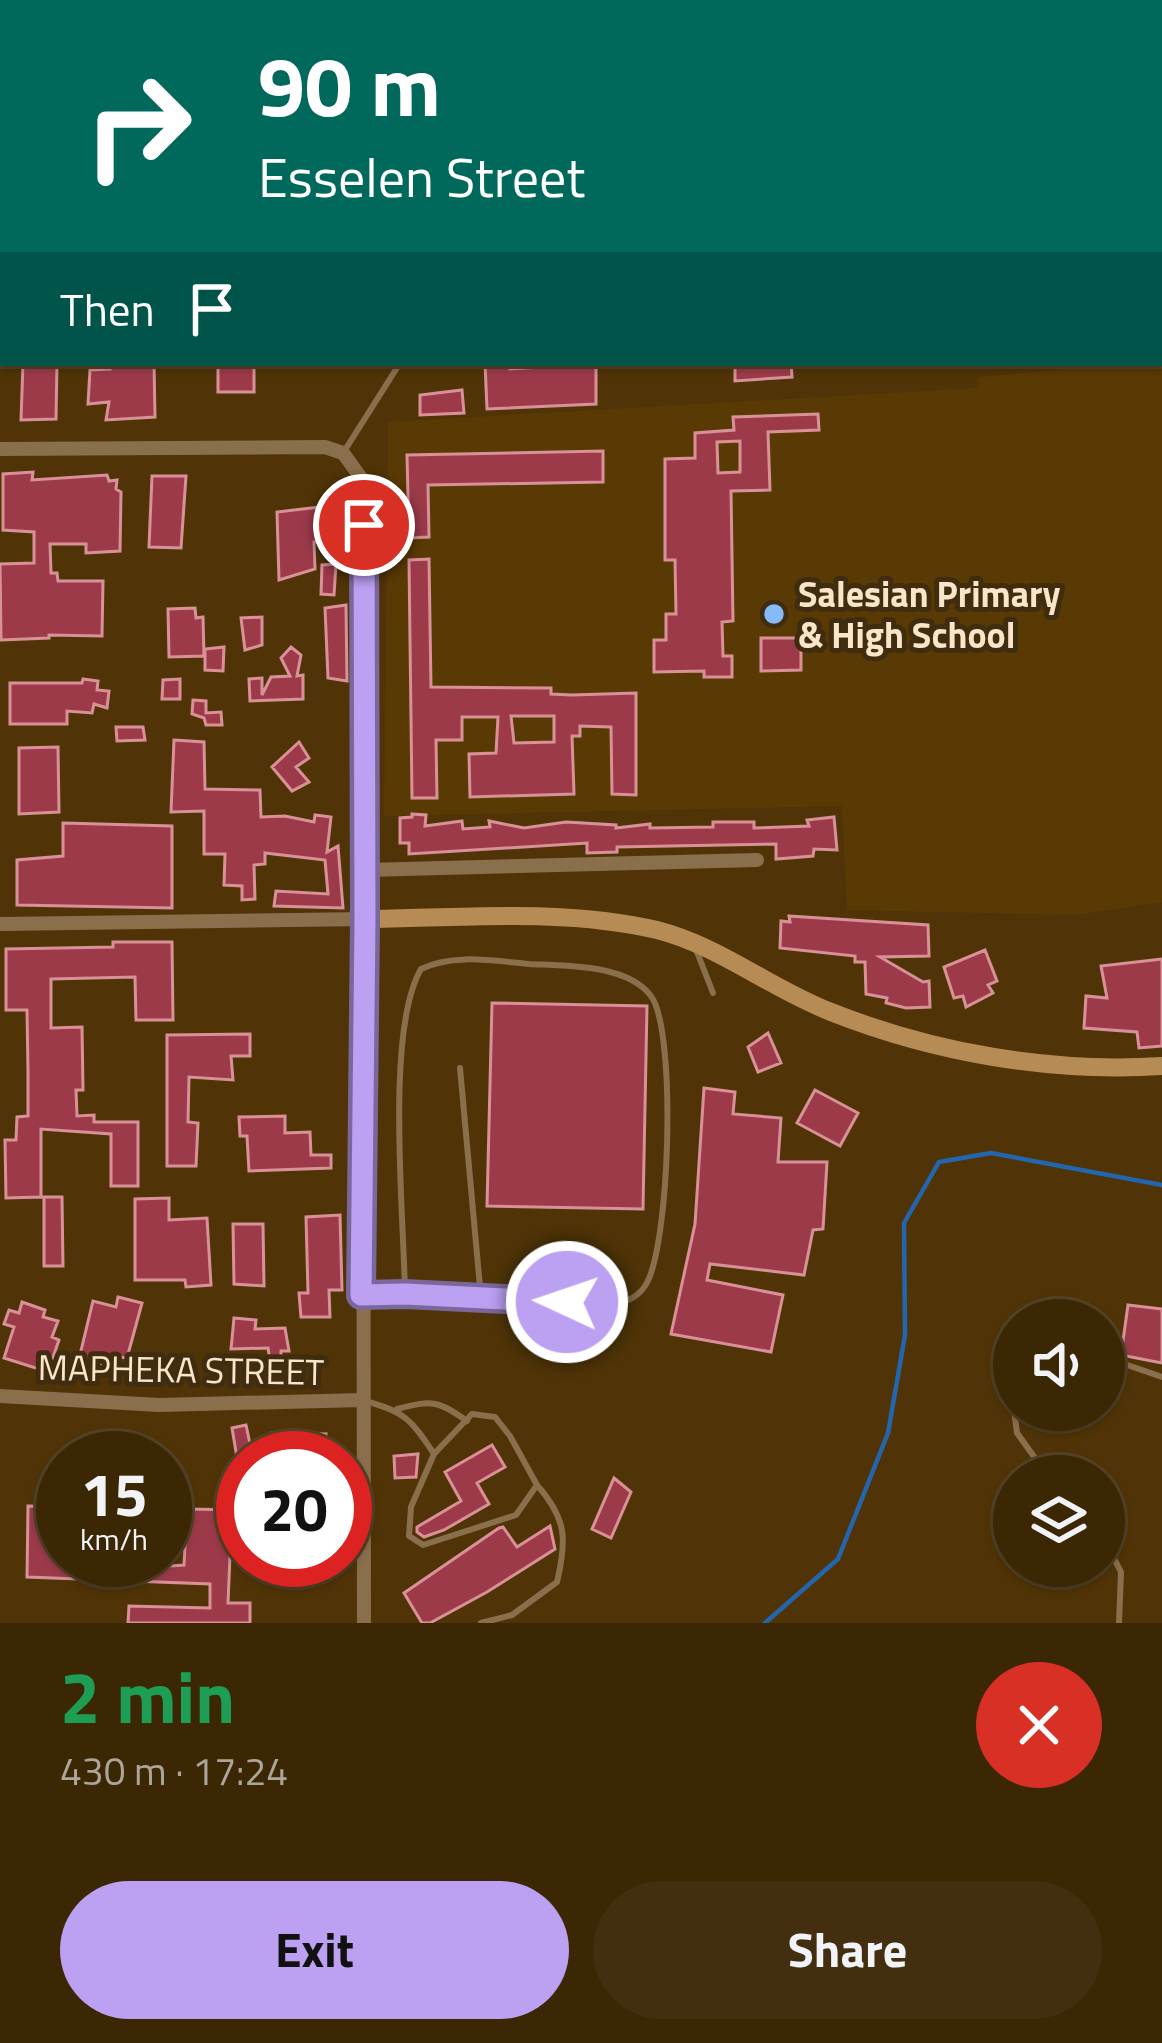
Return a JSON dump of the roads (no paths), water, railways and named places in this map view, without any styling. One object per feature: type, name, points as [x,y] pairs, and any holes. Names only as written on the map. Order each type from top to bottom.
[{"type":"street","points":[[0,449],[326,447],[343,453],[364,482],[364,1623]]},
{"type":"street","points":[[365,870],[757,860]]},
{"type":"street","points":[[0,924],[551,917],[658,931],[726,957],[829,1012],[934,1044],[1036,1065],[1162,1066]]},
{"type":"street","name":"MAPHEKA STREET","points":[[0,1396],[159,1405],[362,1400]]},
{"type":"lane","points":[[343,453],[398,366]]},
{"type":"lane","points":[[694,945],[713,993]]},
{"type":"lane","points":[[361,1295],[615,1305],[644,1290],[655,1267],[664,1199],[666,1060],[659,1012],[650,994],[608,972],[469,959],[437,961],[421,969],[404,1011],[400,1079],[405,1294]]},
{"type":"lane","points":[[460,1068],[481,1298]]},
{"type":"lane","points":[[1125,1364],[1162,1377]]},
{"type":"lane","points":[[362,1400],[397,1409],[415,1425],[434,1454]]},
{"type":"lane","points":[[397,1409],[429,1401],[467,1420]]},
{"type":"lane","points":[[481,1623],[512,1615],[557,1582],[567,1542],[547,1496],[495,1417],[472,1414],[434,1454],[411,1507],[407,1528],[416,1544],[432,1544],[516,1515],[537,1485]]},
{"type":"lane","points":[[1119,1623],[1120,1587]]},
{"type":"waterway","points":[[765,1623],[838,1559],[888,1433],[905,1335],[904,1223],[939,1162],[991,1153],[1162,1185]]},
{"type":"place","name":"Salesian Primary & High School","points":[[774,614]]}]
